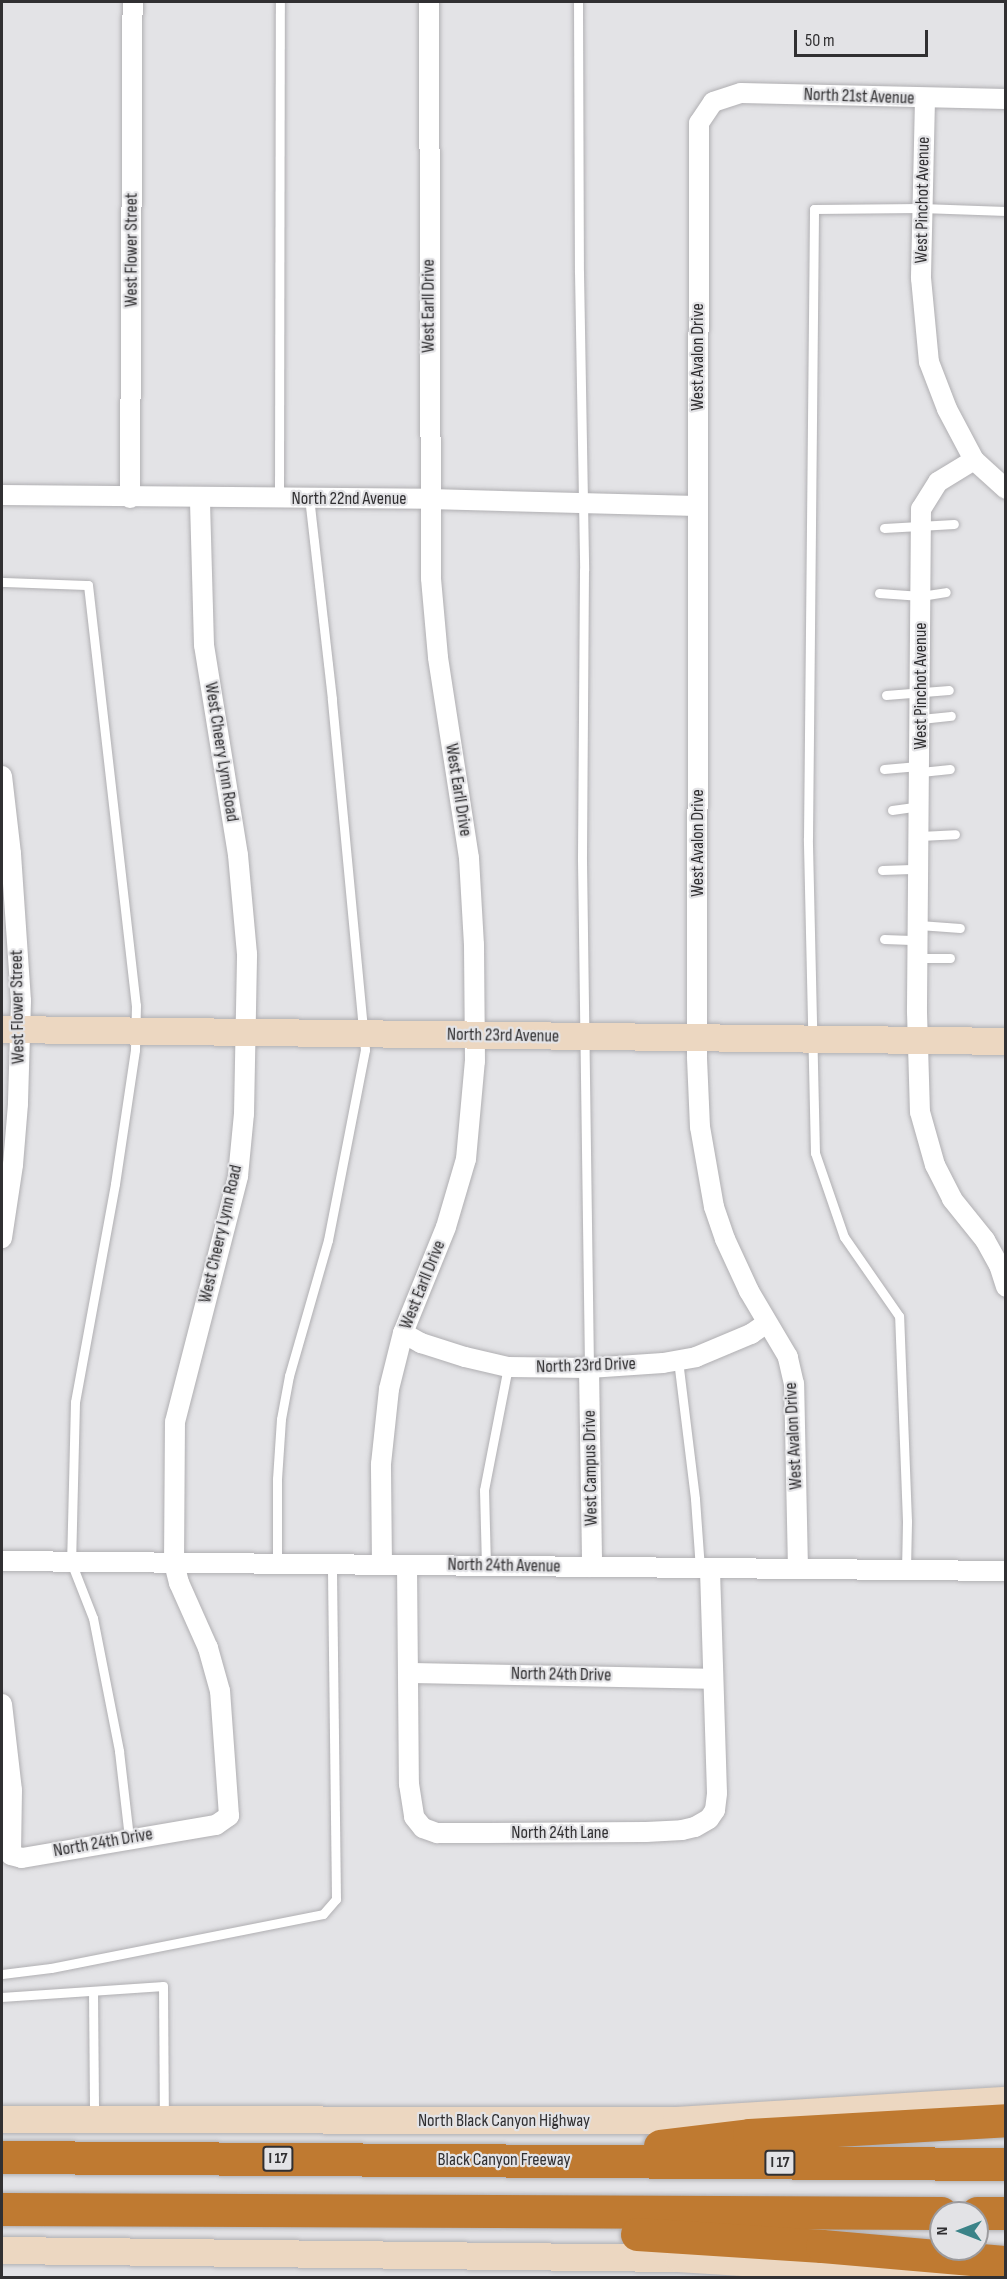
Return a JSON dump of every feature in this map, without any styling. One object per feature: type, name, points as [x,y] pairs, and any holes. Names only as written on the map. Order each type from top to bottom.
[{"type":"highway","points":[[554,2160],[739,2136],[1005,2120]]},
{"type":"highway","name":"Black Canyon Freeway","points":[[2,2157],[1005,2164]]},
{"type":"highway","points":[[2,2177],[1005,2184]]},
{"type":"highway","points":[[2,2209],[929,2213]]},
{"type":"highway","points":[[505,2212],[593,2232],[822,2246],[1005,2262]]},
{"type":"highway","points":[[989,2213],[1005,2213]]},
{"type":"main road","name":"North 23rd Avenue","points":[[11,1029],[1005,1041]]},
{"type":"main road","name":"North Black Canyon Highway","points":[[2,2119],[676,2120],[1005,2100]]},
{"type":"main road","points":[[2,2250],[1000,2277]]},
{"type":"street","name":"West Flower Street","points":[[130,498],[134,2]]},
{"type":"street","name":"West Earll Drive","points":[[382,1565],[382,1432],[389,1389],[403,1334],[446,1227],[466,1159],[472,1112],[474,945],[469,858],[438,657],[431,578],[429,2]]},
{"type":"street","name":"North 21st Avenue","points":[[713,102],[741,93],[925,99],[1005,99]]},
{"type":"street","name":"West Pinchot Avenue","points":[[925,99],[921,279],[929,362],[947,409],[974,460],[938,482],[921,509],[921,769],[918,941],[920,1113],[935,1165],[952,1199],[985,1240],[999,1265],[1005,1287]]},
{"type":"street","name":"West Avalon Drive","points":[[713,102],[699,123],[697,506],[700,1127],[714,1207],[725,1239],[767,1323],[788,1357],[794,1384],[798,1569]]},
{"type":"street","points":[[974,460],[1005,489]]},
{"type":"street","name":"North 22nd Avenue","points":[[2,495],[130,498],[429,499],[697,506]]},
{"type":"street","name":"West Cheery Lynn Road","points":[[200,498],[204,645],[238,855],[247,954],[244,1114],[238,1176],[175,1422],[174,1563],[179,1583],[208,1648],[220,1691],[230,1816]]},
{"type":"street","name":"West Flower Street","points":[[2,776],[11,854],[13,1165],[2,1238]]},
{"type":"street","name":"North 23rd Drive","points":[[403,1334],[421,1343],[465,1357],[508,1367],[589,1368],[696,1357],[751,1334],[767,1323]]},
{"type":"street","name":"West Campus Drive","points":[[589,1368],[592,1567]]},
{"type":"street","name":"North 24th Avenue","points":[[2,1561],[1005,1571]]},
{"type":"street","points":[[407,1565],[409,1673]]},
{"type":"street","points":[[705,1568],[712,1638],[712,1679]]},
{"type":"street","name":"North 24th Drive","points":[[409,1673],[712,1679]]},
{"type":"street","name":"North 24th Lane","points":[[409,1673],[409,1784],[414,1817],[423,1828],[437,1833],[646,1832],[682,1830],[709,1819],[715,1810],[717,1793],[712,1679]]},
{"type":"street","points":[[2,1704],[12,1790],[6,1855]]},
{"type":"street","name":"North 24th Drive","points":[[6,1855],[22,1858],[216,1825],[230,1816]]},
{"type":"lane","points":[[279,498],[280,2]]},
{"type":"lane","points":[[578,2],[583,503],[584,1037],[591,1347],[589,1368]]},
{"type":"lane","points":[[906,1570],[902,1328],[899,1316],[844,1237],[815,1153],[808,838],[814,209],[921,208],[1005,211]]},
{"type":"lane","points":[[276,1564],[276,1479],[281,1419],[289,1376],[328,1240],[365,1050],[332,699],[309,498]]},
{"type":"lane","points":[[884,528],[954,524]]},
{"type":"lane","points":[[2,582],[88,585],[136,1005],[136,1031],[115,1184],[75,1402],[71,1562],[93,1618],[119,1751],[129,1838]]},
{"type":"lane","points":[[879,593],[921,597],[946,592]]},
{"type":"lane","points":[[886,695],[921,690],[949,690]]},
{"type":"lane","points":[[921,719],[951,716]]},
{"type":"lane","points":[[884,769],[950,769]]},
{"type":"lane","points":[[892,810],[920,806]]},
{"type":"lane","points":[[920,836],[955,834]]},
{"type":"lane","points":[[882,870],[919,869]]},
{"type":"lane","points":[[884,939],[918,941],[960,928]]},
{"type":"lane","points":[[918,941],[950,958]]},
{"type":"lane","points":[[678,1360],[705,1568]]},
{"type":"lane","points":[[486,1566],[484,1490],[508,1367]]},
{"type":"lane","points":[[2,1974],[51,1968],[323,1914],[336,1899],[332,1564]]},
{"type":"lane","points":[[2,1997],[163,1986],[164,2119]]},
{"type":"lane","points":[[93,1991],[94,2120]]}]
